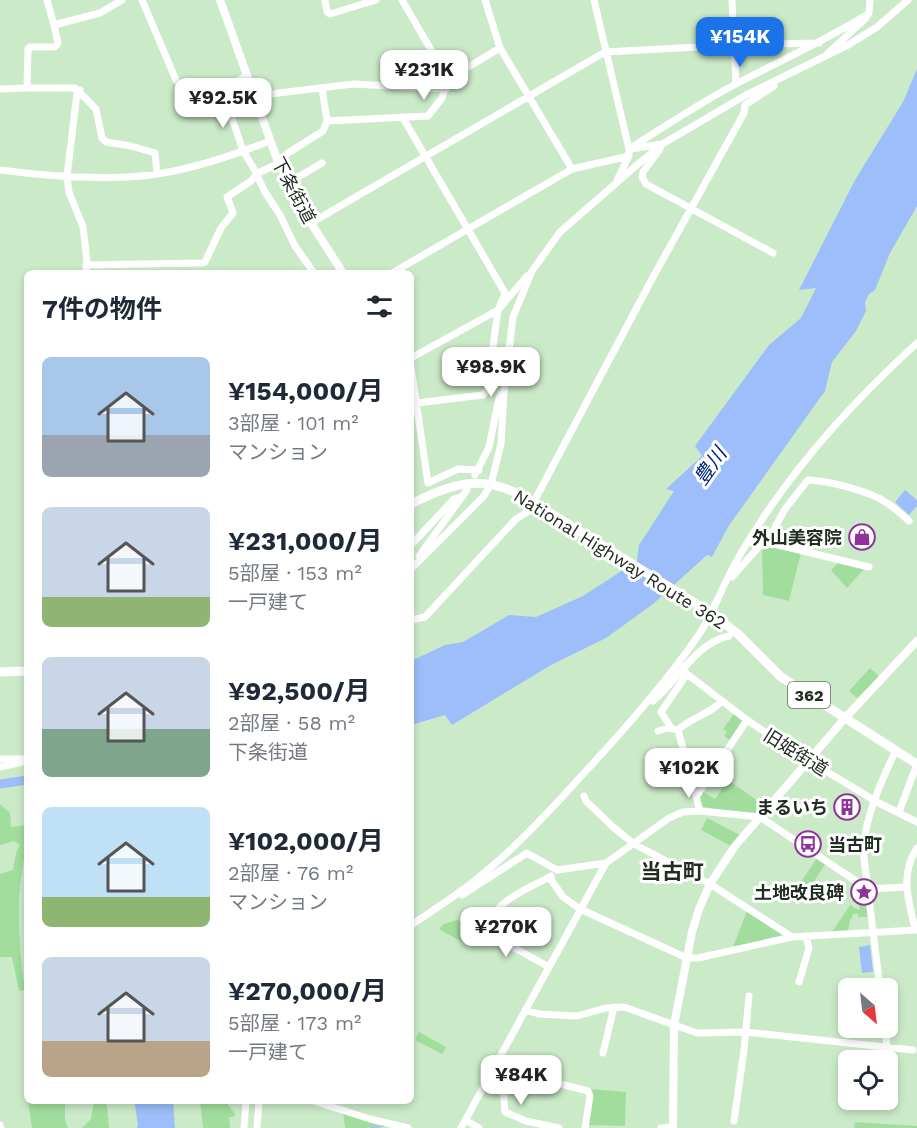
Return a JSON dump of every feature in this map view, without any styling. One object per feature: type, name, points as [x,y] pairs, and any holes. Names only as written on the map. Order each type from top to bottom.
[{"type":"highway","name":"362","points":[[414,502],[437,490],[456,484],[476,482],[493,484]]},
{"type":"highway","name":"National Highway Route 362","points":[[493,484],[523,496],[709,612],[738,634],[781,677],[917,764]]},
{"type":"highway","points":[[0,672],[24,671]]},
{"type":"main road","name":"下条街道","points":[[220,0],[278,162],[311,223],[340,270]]},
{"type":"main road","points":[[673,1128],[674,1025],[699,909],[710,884],[735,846],[846,717],[917,641]]},
{"type":"street","points":[[27,88],[28,49],[30,47],[55,47],[58,43],[47,0]]},
{"type":"street","points":[[54,25],[100,13],[122,0]]},
{"type":"street","points":[[142,0],[176,80],[187,99],[202,90],[231,115],[243,151],[295,246],[312,270]]},
{"type":"street","points":[[325,0],[327,12],[330,14],[376,0]]},
{"type":"street","points":[[327,121],[429,116],[442,99],[448,79],[402,0]]},
{"type":"street","points":[[485,0],[500,48],[572,169]]},
{"type":"street","points":[[594,0],[629,153]]},
{"type":"street","points":[[732,0],[736,84]]},
{"type":"street","points":[[825,57],[827,52],[860,25],[868,14],[870,0]]},
{"type":"street","points":[[414,356],[498,310],[532,271],[560,232],[662,145],[746,95],[825,57],[877,27],[908,0]]},
{"type":"street","points":[[615,184],[629,153],[696,105],[819,43],[868,14]]},
{"type":"street","points":[[311,223],[605,52],[819,43]]},
{"type":"street","points":[[448,79],[500,48]]},
{"type":"street","points":[[211,97],[246,75]]},
{"type":"street","points":[[414,619],[424,617],[516,519],[529,511],[690,209],[744,114],[745,105],[785,76]]},
{"type":"street","points":[[254,96],[353,84],[446,89]]},
{"type":"street","points":[[0,89],[75,88],[80,90],[96,109],[102,138],[106,142],[155,153],[156,174]]},
{"type":"street","points":[[80,90],[77,93],[67,176],[69,192],[83,227],[86,269],[202,263],[209,255],[221,228],[233,213],[227,197],[323,131],[327,121],[322,88]]},
{"type":"street","points":[[403,118],[505,293],[498,310],[487,390],[483,395],[417,403]]},
{"type":"street","points":[[0,171],[67,176],[128,177],[156,174],[243,151],[270,141]]},
{"type":"street","points":[[397,270],[572,169],[662,145]]},
{"type":"street","points":[[662,145],[660,151],[643,172],[643,180],[646,183],[774,253]]},
{"type":"street","points":[[288,183],[322,163]]},
{"type":"street","points":[[414,566],[484,496],[493,484],[501,444],[504,392],[513,317],[532,271]]},
{"type":"street","points":[[414,923],[478,878],[537,822],[648,702],[699,635],[739,556],[818,445],[858,399],[917,343]]},
{"type":"street","points":[[414,385],[428,483],[458,469],[477,472],[489,447],[499,398],[504,392]]},
{"type":"street","points":[[725,586],[772,531],[785,509],[808,480],[829,482],[842,488],[877,497],[909,522]]},
{"type":"street","points":[[414,542],[454,499],[465,493],[419,556],[419,561]]},
{"type":"street","points":[[765,539],[770,543],[870,567]]},
{"type":"street","points":[[648,702],[654,701],[685,671],[707,645],[729,636]]},
{"type":"street","points":[[685,671],[661,712],[674,729],[689,766],[700,811]]},
{"type":"street","name":"旧姫街道","points":[[685,671],[747,720],[874,800],[917,822]]},
{"type":"street","points":[[658,731],[674,729],[713,710],[722,701]]},
{"type":"street","points":[[696,797],[747,720]]},
{"type":"street","points":[[879,978],[863,850],[864,836],[874,800],[896,750]]},
{"type":"street","points":[[0,759],[24,760]]},
{"type":"street","points":[[0,767],[24,761]]},
{"type":"street","points":[[899,812],[914,783],[917,764]]},
{"type":"street","points":[[584,796],[586,801],[634,844],[710,884],[792,937]]},
{"type":"street","points":[[449,899],[454,899],[524,854],[557,870],[606,863],[676,814],[700,811],[760,817],[868,889],[906,887]]},
{"type":"street","points":[[550,878],[563,897],[580,909],[687,958],[698,958],[792,937],[916,930],[906,887],[906,869],[917,848]]},
{"type":"street","points":[[461,1128],[498,1068],[525,1010],[606,863]]},
{"type":"street","points":[[483,931],[498,908],[509,898],[525,888],[550,878],[557,870]]},
{"type":"street","points":[[475,927],[549,967]]},
{"type":"street","points":[[799,982],[809,948],[806,936]]},
{"type":"street","points":[[734,1121],[749,996]]},
{"type":"street","points":[[525,1010],[539,1014],[577,1016],[614,1007],[627,1007],[697,1034],[746,1032],[913,1050]]},
{"type":"street","points":[[603,1053],[614,1007]]},
{"type":"street","points":[[886,1038],[887,1047]]},
{"type":"street","points":[[498,1068],[505,1112],[525,1121],[559,1128]]},
{"type":"street","points":[[498,1068],[588,1091],[590,1096],[585,1128]]},
{"type":"street","points":[[244,1128],[246,1104]]},
{"type":"street","points":[[257,1128],[259,1104]]},
{"type":"street","points":[[323,1104],[408,1128]]},
{"type":"street","points":[[465,1120],[479,1128]]},
{"type":"street","points":[[661,1128],[673,1128]]},
{"type":"green space","points":[[765,546],[801,553],[789,601],[763,595],[762,552]]},
{"type":"green space","points":[[839,562],[864,569],[847,588],[831,570]]},
{"type":"green space","points":[[870,668],[880,677],[857,698],[849,691]]},
{"type":"green space","points":[[734,714],[743,721],[731,741],[724,736],[727,732],[723,729]]},
{"type":"green space","points":[[728,780],[765,806],[758,814],[702,807],[698,797],[702,791],[715,799]]},
{"type":"green space","points":[[0,804],[10,813],[11,827],[24,825],[24,858],[19,908],[24,990],[19,991],[12,957],[0,957],[0,874],[13,870],[20,845],[14,841],[0,845]]},
{"type":"green space","points":[[707,818],[740,835],[731,846],[701,830]]},
{"type":"green space","points":[[817,858],[826,863],[805,895],[796,889]]},
{"type":"green space","points":[[862,887],[866,889],[869,917],[858,917],[858,914],[853,914],[848,932],[832,932],[850,905],[859,910]]},
{"type":"green space","points":[[747,911],[785,936],[733,947]]},
{"type":"green space","points":[[457,920],[472,927],[464,943],[439,929],[444,924]]},
{"type":"green space","points":[[419,1032],[446,1047],[442,1054],[415,1040]]},
{"type":"green space","points":[[591,1089],[626,1092],[625,1126],[589,1125]]},
{"type":"green space","points":[[28,1104],[65,1104],[65,1120],[68,1128],[32,1128]]},
{"type":"green space","points":[[94,1104],[106,1104],[109,1128],[82,1128],[91,1119]]},
{"type":"green space","points":[[200,1104],[228,1104],[235,1114],[234,1117],[229,1117],[230,1128],[203,1128]]},
{"type":"green space","points":[[343,1112],[388,1124],[366,1128],[345,1128]]},
{"type":"green space","points":[[855,1122],[917,1126],[917,1128],[854,1128]]},
{"type":"water","points":[[917,69],[917,206],[890,253],[875,290],[869,294],[865,302],[866,311],[856,331],[832,362],[825,391],[728,527],[712,557],[707,555],[653,604],[606,638],[551,665],[452,725],[445,715],[414,724],[414,660],[445,645],[463,642],[509,615],[536,617],[583,596],[637,561],[639,545],[674,491],[666,489],[702,456],[695,446],[769,345],[801,318],[816,288],[799,290],[855,180],[903,102]]},
{"type":"water","points":[[905,490],[917,500],[917,506],[909,515],[895,502]]},
{"type":"water","points":[[870,945],[873,972],[862,973],[859,947]]},
{"type":"water","points":[[140,1104],[173,1104],[175,1128],[137,1128]]},
{"type":"waterway","points":[[0,784],[24,780]]},
{"type":"waterway","name":"豊川","points":[[139,1104],[143,1128]]},
{"type":"waterway","points":[[370,1128],[384,1126]]},
{"type":"place","name":"外山美容院","points":[[862,537]]},
{"type":"place","name":"まるいち","points":[[847,807]]},
{"type":"place","name":"当古町","points":[[808,844]]},
{"type":"place","name":"土地改良碑","points":[[864,892]]},
{"type":"district","name":"当古町","points":[[672,871]]}]
